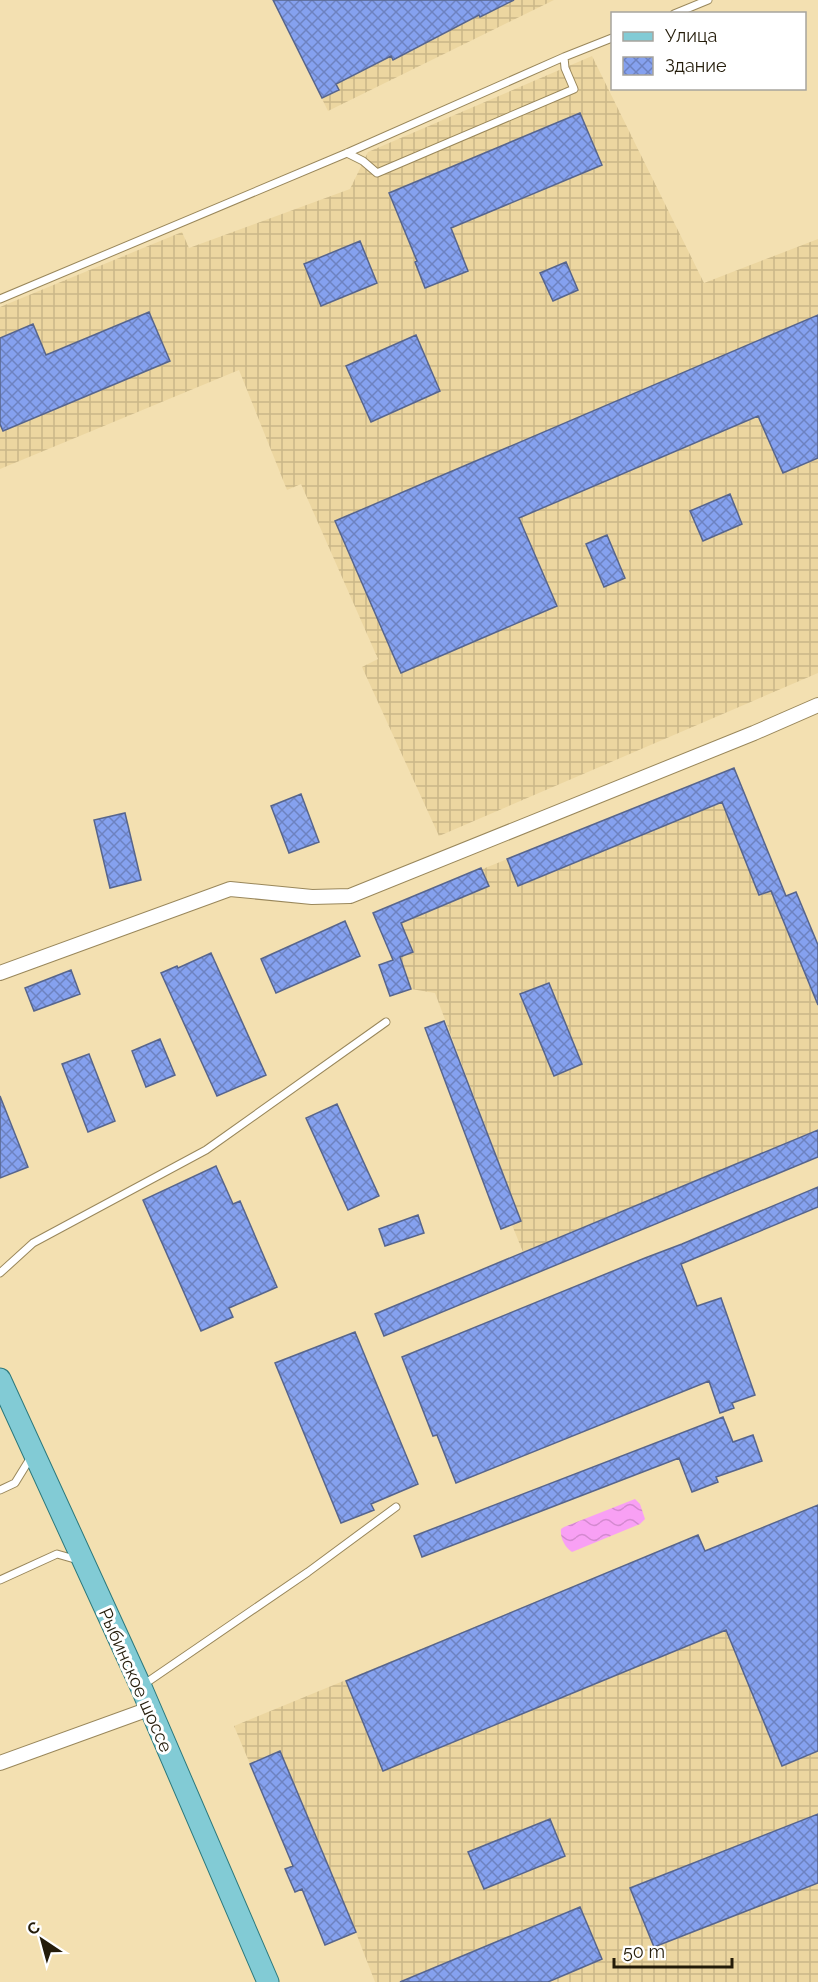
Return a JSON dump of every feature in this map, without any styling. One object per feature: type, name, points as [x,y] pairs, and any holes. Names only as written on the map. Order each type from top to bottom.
[{"type":"main road","name":"Рыбинское шоссе","points":[[0,1379],[141,1687],[268,1982]]},
{"type":"street","points":[[0,973],[230,889],[312,897],[350,896],[818,705]]},
{"type":"street","points":[[0,1763],[149,1709]]},
{"type":"lane","points":[[679,12],[708,0]]},
{"type":"lane","points":[[0,299],[347,153],[611,38]]},
{"type":"lane","points":[[347,153],[363,161],[377,173],[574,88],[565,68],[564,57]]},
{"type":"lane","points":[[0,1273],[33,1243],[206,1150],[386,1022]]},
{"type":"lane","points":[[0,1490],[15,1483],[34,1453]]},
{"type":"lane","points":[[141,1687],[308,1572],[396,1507]]},
{"type":"lane","points":[[0,1580],[57,1554],[83,1562]]},
{"type":"shaded area","points":[[273,0],[554,0],[328,111]]},
{"type":"shaded area","points":[[592,56],[704,283],[818,239],[818,673],[439,836],[362,667],[378,659],[301,484],[287,490],[239,370],[0,469],[0,307],[182,232],[189,248],[350,189],[368,152]]},
{"type":"shaded area","points":[[734,768],[782,886],[771,891],[812,992],[818,991],[818,1130],[523,1252],[512,1225],[521,1221],[435,993],[411,989],[400,958],[393,960],[373,913]]},
{"type":"shaded area","points":[[818,1505],[818,1982],[375,1982],[356,1933],[325,1945],[302,1890],[295,1892],[285,1869],[293,1866],[234,1726],[698,1535],[705,1551]]},
{"type":"water","points":[[635,1499],[640,1504],[645,1519],[640,1524],[572,1552],[565,1545],[561,1532],[564,1527]]},
{"type":"building","points":[[273,0],[514,0],[480,17],[479,15],[393,60],[391,56],[336,84],[339,90],[322,98]]},
{"type":"building","points":[[580,113],[602,165],[451,228],[468,271],[425,288],[415,262],[417,261],[389,193]]},
{"type":"building","points":[[360,241],[377,283],[321,306],[304,264]]},
{"type":"building","points":[[566,262],[578,290],[553,301],[540,273]]},
{"type":"building","points":[[149,312],[170,361],[3,431],[0,424],[0,338],[33,324],[46,355]]},
{"type":"building","points":[[818,315],[818,458],[783,473],[758,416],[519,518],[557,606],[401,673],[335,521]]},
{"type":"building","points":[[416,335],[440,391],[371,422],[346,366]]},
{"type":"building","points":[[730,494],[742,524],[703,541],[690,511]]},
{"type":"building","points":[[607,535],[625,578],[604,587],[586,544]]},
{"type":"building","points":[[734,768],[786,896],[796,892],[818,945],[818,1005],[771,891],[759,895],[722,802],[518,886],[507,859]]},
{"type":"building","points":[[301,794],[319,842],[289,853],[271,806]]},
{"type":"building","points":[[125,813],[141,880],[110,888],[94,820]]},
{"type":"building","points":[[481,868],[489,886],[401,923],[413,952],[400,957],[411,989],[390,996],[379,965],[393,960],[373,913]]},
{"type":"building","points":[[345,921],[360,956],[276,993],[261,959]]},
{"type":"building","points":[[211,953],[266,1075],[217,1096],[161,973]]},
{"type":"building","points":[[71,970],[80,994],[34,1011],[25,988]]},
{"type":"building","points":[[549,983],[582,1064],[554,1076],[520,994]]},
{"type":"building","points":[[444,1021],[521,1221],[501,1229],[425,1028]]},
{"type":"building","points":[[160,1039],[175,1075],[146,1087],[132,1051]]},
{"type":"building","points":[[89,1054],[115,1121],[88,1132],[62,1064]]},
{"type":"building","points":[[0,1096],[28,1167],[0,1178]]},
{"type":"building","points":[[337,1104],[379,1196],[348,1210],[306,1118]]},
{"type":"building","points":[[818,1130],[818,1157],[384,1336],[375,1314]]},
{"type":"building","points":[[216,1166],[233,1204],[240,1201],[277,1287],[229,1308],[233,1317],[201,1331],[143,1200]]},
{"type":"building","points":[[818,1187],[818,1207],[681,1264],[697,1306],[721,1298],[755,1395],[732,1403],[734,1408],[720,1413],[709,1381],[456,1483],[437,1435],[433,1436],[402,1357]]},
{"type":"building","points":[[418,1215],[424,1233],[385,1246],[379,1229]]},
{"type":"building","points":[[355,1332],[418,1484],[371,1504],[374,1510],[341,1523],[275,1363]]},
{"type":"building","points":[[723,1417],[733,1442],[753,1435],[762,1461],[716,1477],[718,1482],[692,1492],[679,1458],[422,1557],[414,1536]]},
{"type":"building","points":[[818,1505],[818,1751],[782,1766],[726,1630],[383,1771],[346,1681],[698,1535],[705,1551]]},
{"type":"building","points":[[280,1751],[356,1932],[325,1945],[302,1889],[295,1892],[285,1869],[293,1866],[250,1764]]},
{"type":"building","points":[[818,1814],[818,1883],[654,1947],[630,1888]]},
{"type":"building","points":[[550,1819],[565,1856],[484,1889],[468,1852]]},
{"type":"building","points":[[580,1907],[602,1959],[548,1982],[400,1982]]}]
